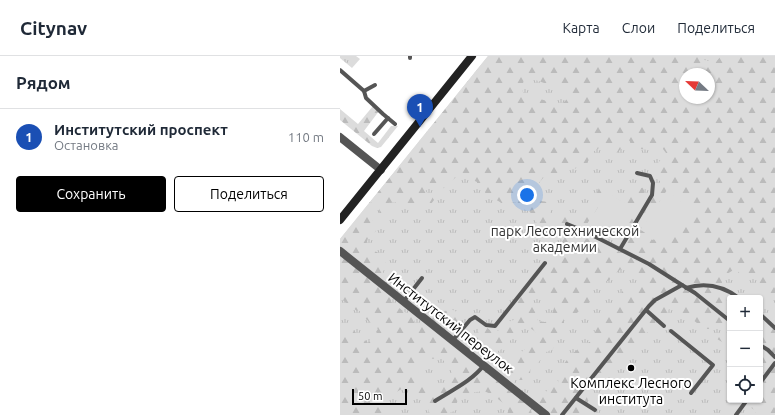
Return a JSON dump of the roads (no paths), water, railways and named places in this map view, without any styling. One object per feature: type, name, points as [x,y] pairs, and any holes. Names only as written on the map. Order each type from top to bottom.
[{"type":"main road","points":[[340,220],[472,56]]},
{"type":"street","points":[[340,137],[381,170]]},
{"type":"street","name":"Институтский переулок","points":[[340,251],[546,415]]},
{"type":"lane","points":[[340,70],[364,91],[366,98],[395,124]]},
{"type":"lane","points":[[364,91],[375,85]]},
{"type":"lane","points":[[374,134],[388,118]]},
{"type":"lane","points":[[620,249],[652,195],[653,183],[650,176],[637,173]]},
{"type":"lane","points":[[567,224],[655,267],[705,301],[727,319]]},
{"type":"lane","points":[[453,341],[470,320],[475,317],[486,325],[495,326],[545,263]]},
{"type":"lane","points":[[403,301],[422,278]]},
{"type":"lane","points":[[562,415],[646,310],[656,300],[682,285]]},
{"type":"lane","points":[[686,288],[699,285],[713,286],[726,290],[734,295]]},
{"type":"lane","points":[[646,310],[664,326]]},
{"type":"lane","points":[[763,317],[775,328]]},
{"type":"lane","points":[[671,331],[713,366],[690,393]]},
{"type":"lane","points":[[763,347],[775,357]]},
{"type":"lane","points":[[763,379],[775,363]]},
{"type":"lane","points":[[435,401],[479,372],[484,365]]},
{"type":"lane","points":[[576,398],[595,410]]},
{"type":"lane","points":[[736,415],[745,403]]},
{"type":"place","name":"Институтский проспект","points":[[420,127]]},
{"type":"place","name":"Комплекс Лесного института","points":[[631,368]]},
{"type":"park label","name":"парк Лесотехнической академии","points":[[565,240]]}]
